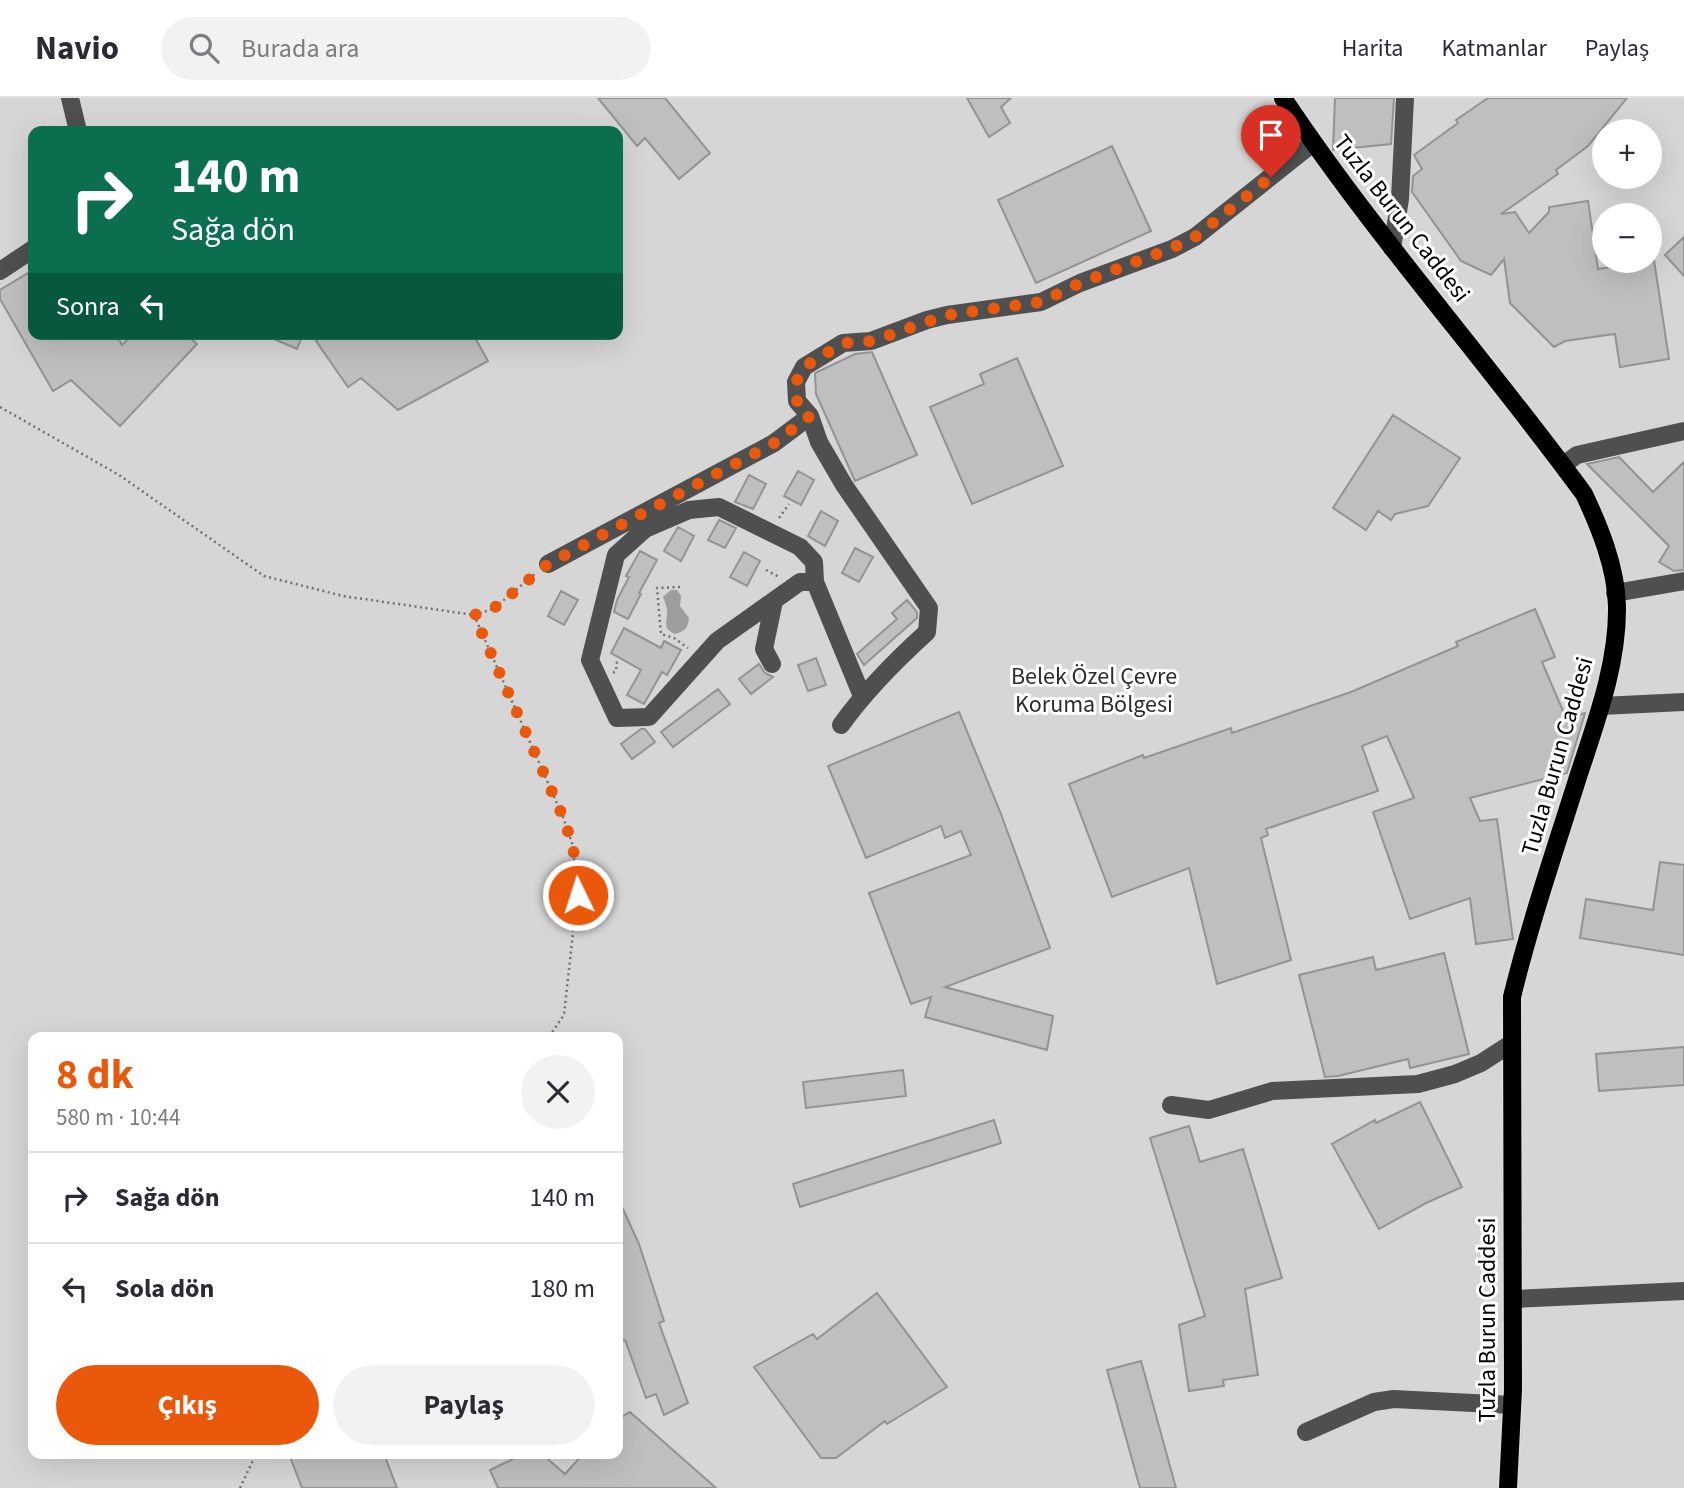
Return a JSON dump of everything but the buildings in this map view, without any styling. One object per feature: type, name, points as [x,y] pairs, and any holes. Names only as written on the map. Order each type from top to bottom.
[{"type":"main road","name":"Tuzla Burun Caddesi","points":[[1283,98],[1313,143],[1392,248],[1584,494],[1607,552],[1615,593],[1616,638],[1601,706],[1526,940],[1512,997],[1513,1298],[1508,1488]]},
{"type":"street","points":[[70,98],[77,126]]},
{"type":"street","points":[[1392,248],[1400,199],[1405,98]]},
{"type":"street","points":[[841,726],[862,696],[891,664],[927,632],[929,608],[844,485],[818,442],[810,416],[797,401],[796,382],[804,367],[843,343],[872,341],[947,315],[1041,302],[1080,283],[1172,248],[1195,237],[1313,143]]},
{"type":"street","points":[[0,271],[28,252]]},
{"type":"street","points":[[548,564],[774,443],[810,416]]},
{"type":"street","points":[[1563,465],[1577,455],[1684,431]]},
{"type":"street","points":[[815,582],[800,582],[718,641],[649,717],[617,718],[590,660],[616,555],[645,529],[689,510],[719,507],[800,547],[814,562],[815,582],[862,696]]},
{"type":"street","points":[[1615,593],[1684,581]]},
{"type":"street","points":[[772,664],[764,649],[774,601]]},
{"type":"street","points":[[1601,706],[1684,702]]},
{"type":"street","points":[[1171,1105],[1209,1110],[1272,1091],[1418,1084],[1463,1071],[1512,1043]]},
{"type":"street","points":[[1513,1298],[1684,1291]]},
{"type":"street","points":[[1306,1432],[1374,1402],[1394,1399],[1512,1405]]},
{"type":"path","points":[[0,407],[119,475],[264,576],[343,596],[474,615],[493,609],[548,564]]},
{"type":"path","points":[[680,587],[657,588],[661,634],[674,638],[701,659]]},
{"type":"path","points":[[474,615],[563,817],[573,846],[578,895],[564,1015],[552,1032]]},
{"type":"path","points":[[240,1488],[254,1459]]},
{"type":"green space","name":"Belek Özel Çevre Koruma Bölgesi","points":[[0,98],[1684,98],[1684,1488],[0,1488]]},
{"type":"shaded area","points":[[671,590],[677,590],[681,596],[680,606],[689,618],[685,629],[675,634],[666,626],[667,610],[663,597]]},
{"type":"route","points":[[578,895],[573,846],[563,817],[474,615],[493,609],[548,564],[774,443],[810,416],[797,401],[796,382],[804,367],[813,359],[843,343],[872,341],[926,320],[1041,302],[1080,283],[1195,237],[1271,177]]}]
